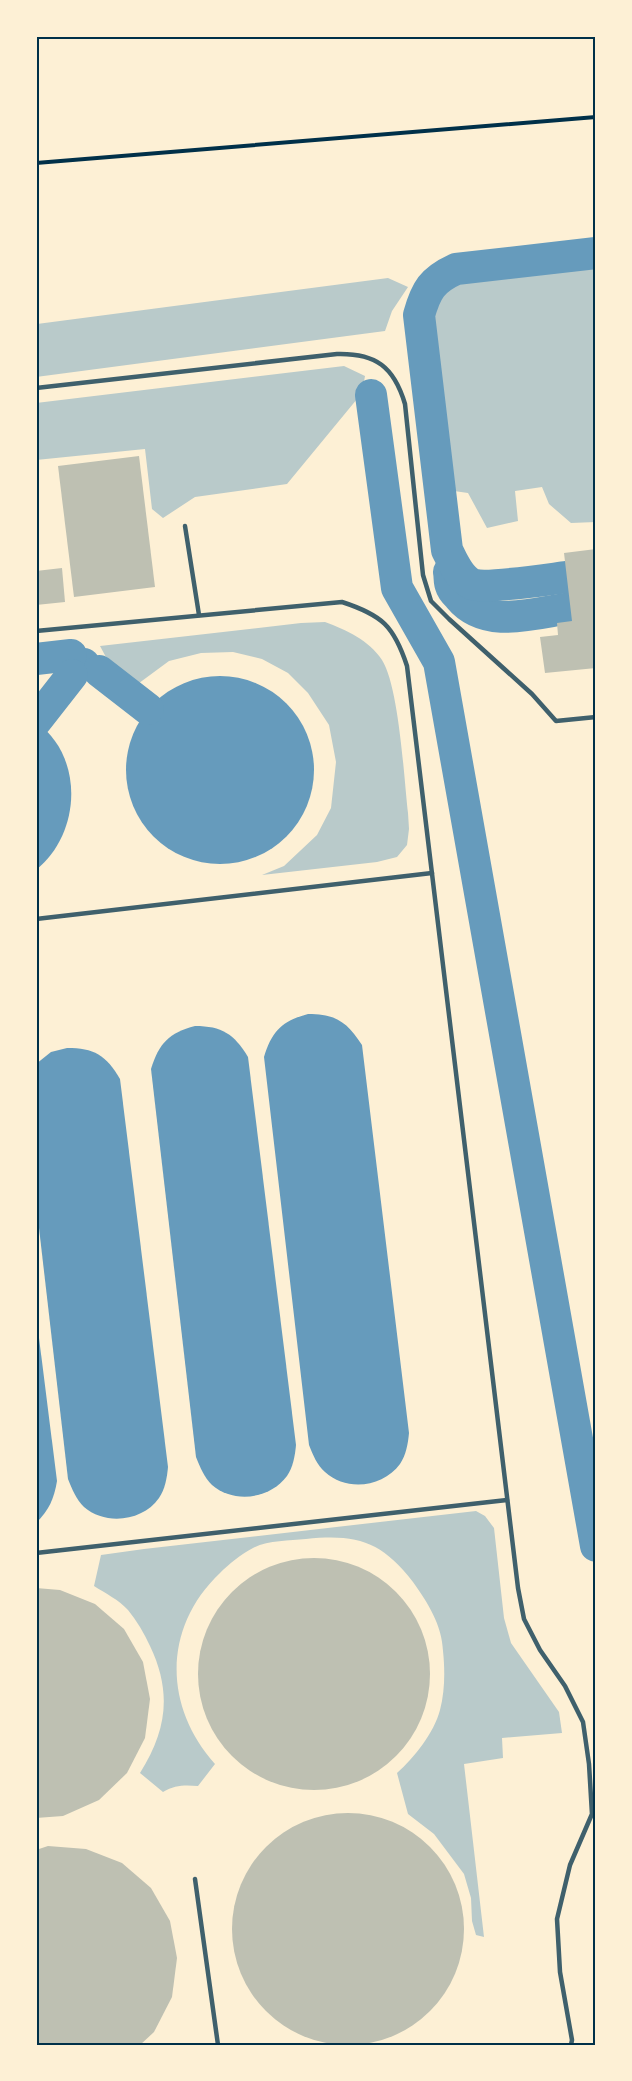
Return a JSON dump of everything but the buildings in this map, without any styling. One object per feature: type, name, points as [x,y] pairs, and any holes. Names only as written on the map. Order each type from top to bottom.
[{"type":"lane","points":[[36,388],[337,354],[356,353],[374,359],[389,370],[399,386],[405,404],[423,575],[431,600],[532,694],[556,721],[596,717]]},
{"type":"lane","points":[[186,525],[198,615]]},
{"type":"lane","points":[[36,631],[342,603],[366,610],[385,624],[399,643],[407,666],[507,1500],[524,1619],[540,1650],[565,1686],[583,1722],[589,1764],[592,1814],[570,1865],[557,1919],[560,1971],[571,2045]]},
{"type":"lane","points":[[36,919],[432,873]]},
{"type":"lane","points":[[36,1553],[507,1500]]},
{"type":"lane","points":[[195,1879],[218,2045]]},
{"type":"path","points":[[36,163],[596,117]]},
{"type":"shaded area","points":[[596,262],[596,522],[571,523],[549,504],[542,487],[515,491],[518,521],[487,528],[468,493],[454,491],[433,326],[438,298],[454,281]]},
{"type":"shaded area","points":[[388,278],[408,287],[392,311],[385,331],[36,377],[36,321],[37,324]]},
{"type":"shaded area","points":[[344,366],[365,376],[362,393],[287,484],[195,497],[163,518],[152,509],[145,449],[36,460],[36,403]]},
{"type":"shaded area","points":[[325,622],[364,641],[377,653],[388,673],[397,711],[402,756],[409,829],[407,845],[397,857],[377,862],[262,875],[284,866],[317,835],[331,808],[336,762],[329,725],[308,693],[288,673],[262,659],[233,652],[201,653],[169,661],[131,689],[106,669],[107,659],[100,646]]},
{"type":"shaded area","points":[[476,1511],[485,1516],[494,1528],[504,1618],[511,1643],[559,1712],[562,1733],[502,1738],[503,1758],[464,1764],[484,1937],[476,1935],[472,1921],[471,1898],[464,1874],[434,1834],[408,1814],[397,1773],[423,1744],[440,1710],[444,1673],[440,1632],[429,1606],[413,1582],[390,1557],[367,1543],[340,1538],[279,1541],[253,1548],[220,1573],[201,1594],[188,1617],[180,1642],[177,1667],[179,1692],[186,1717],[198,1741],[215,1764],[198,1786],[180,1786],[163,1792],[140,1773],[161,1726],[164,1695],[162,1679],[150,1646],[134,1618],[120,1603],[94,1586],[101,1555]]},
{"type":"water","points":[[84,648],[95,653],[100,664],[95,675],[84,680],[73,675],[68,664],[73,653]]},
{"type":"water","points":[[229,676],[256,683],[287,703],[307,734],[313,752],[313,788],[307,806],[287,837],[256,857],[238,863],[211,864],[176,853],[160,843],[147,830],[133,806],[127,788],[126,761],[137,726],[147,710],[160,697],[184,683],[202,677]]},
{"type":"water","points":[[36,722],[52,737],[63,755],[69,775],[71,796],[69,817],[62,837],[51,855],[36,870]]},
{"type":"water","points":[[308,1014],[318,1014],[340,1021],[351,1030],[362,1045],[409,1433],[404,1457],[393,1472],[375,1482],[364,1484],[344,1482],[325,1472],[309,1445],[264,1057],[279,1028],[291,1020]]},
{"type":"water","points":[[195,1026],[213,1028],[226,1033],[238,1042],[248,1057],[296,1445],[291,1469],[280,1484],[262,1494],[251,1496],[231,1495],[212,1485],[204,1475],[196,1457],[151,1069],[166,1040],[178,1032]]},
{"type":"water","points":[[67,1048],[85,1049],[98,1054],[110,1064],[120,1079],[168,1467],[163,1491],[159,1498],[144,1512],[124,1518],[103,1517],[84,1507],[76,1497],[68,1479],[36,1202],[36,1064],[51,1052]]},
{"type":"water","points":[[36,1314],[57,1481],[50,1504],[36,1523]]},
{"type":"waterway","points":[[567,577],[503,585],[479,585],[467,581],[454,564],[447,550],[419,315],[431,287],[441,277],[456,269],[596,253]]},
{"type":"waterway","points":[[371,395],[397,588],[439,662],[596,1546]]},
{"type":"waterway","points":[[449,572],[450,584],[454,592],[470,607],[483,613],[512,617],[571,608]]},
{"type":"waterway","points":[[36,659],[71,655]]},
{"type":"waterway","points":[[99,671],[148,709]]},
{"type":"waterway","points":[[36,721],[72,675]]}]
